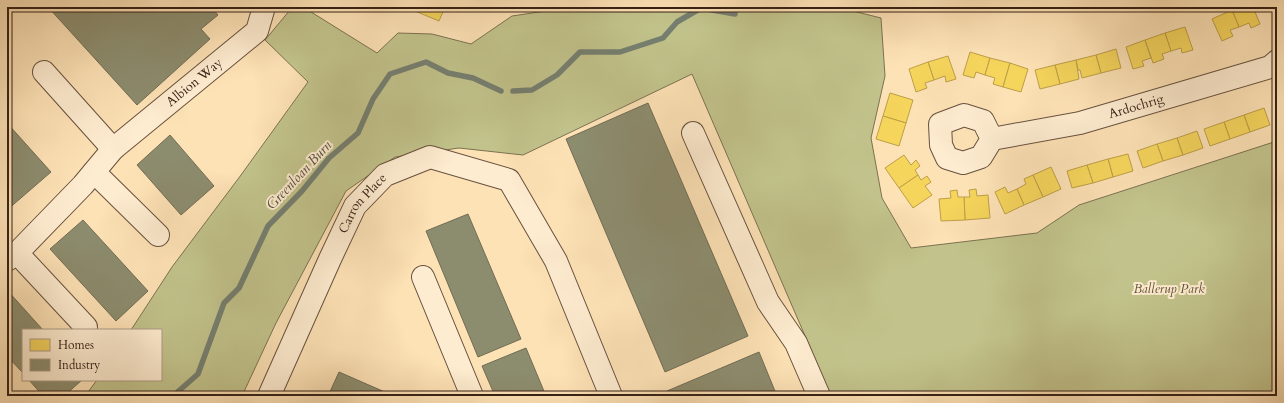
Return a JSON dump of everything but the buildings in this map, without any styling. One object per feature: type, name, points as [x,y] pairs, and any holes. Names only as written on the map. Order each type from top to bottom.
[{"type":"street","name":"Albion Way","points":[[86,326],[12,257],[94,172],[114,149],[257,31],[264,7]]},
{"type":"street","name":"Ardochrig","points":[[992,140],[1080,123],[1270,67],[1277,61]]},
{"type":"street","points":[[44,72],[114,149]]},
{"type":"street","points":[[694,133],[768,302],[796,343],[819,396]]},
{"type":"street","name":"Carron Place","points":[[269,396],[355,206],[385,175],[430,157],[509,180],[556,261],[610,396]]},
{"type":"street","points":[[94,172],[158,235]]},
{"type":"street","points":[[423,277],[472,396]]},
{"type":"green space","name":"Ballerup Park","points":[[288,7],[303,7],[377,53],[398,33],[432,34],[471,44],[512,16],[572,7],[837,7],[881,18],[885,76],[871,138],[882,198],[911,248],[1037,233],[1079,205],[1277,141],[1277,396],[831,396],[692,74],[523,155],[459,148],[395,157],[346,191],[276,323],[242,396],[85,396],[96,381],[162,381],[162,329],[132,329],[172,267],[308,82],[265,40],[290,10]]},
{"type":"waterway","name":"Greenloan Burn","points":[[513,91],[532,90],[557,75],[580,52],[620,52],[663,38],[677,22],[701,8],[735,14]]},
{"type":"waterway","name":"Greenloan Burn","points":[[173,396],[198,374],[224,303],[239,288],[268,226],[302,191],[329,158],[358,133],[373,99],[390,74],[426,62],[448,73],[473,78],[501,91]]}]
